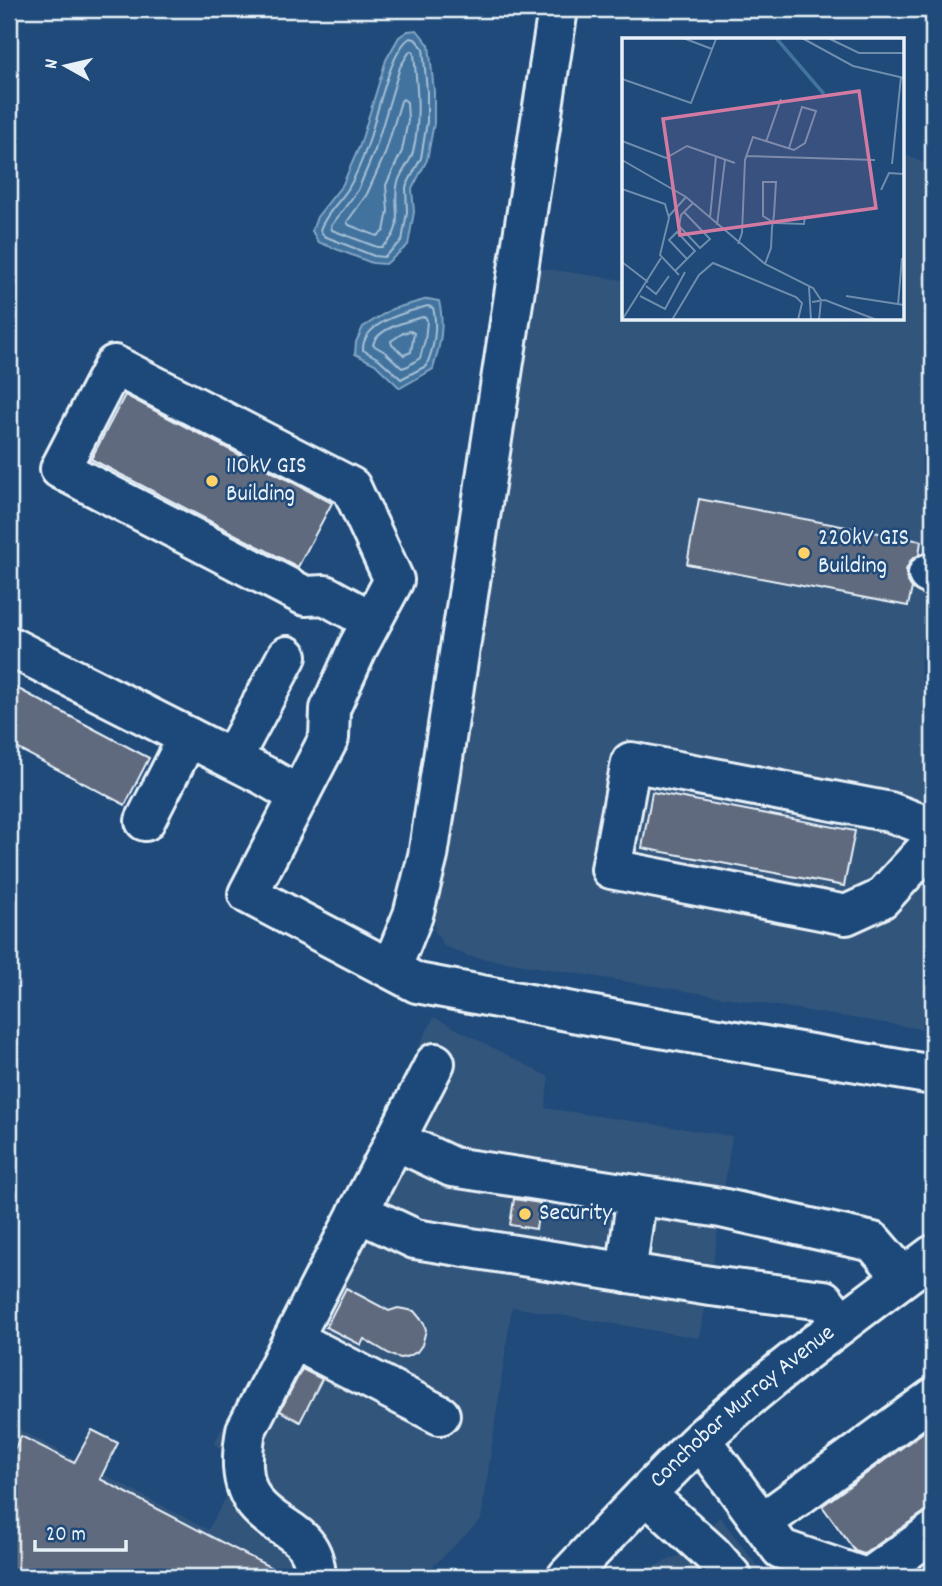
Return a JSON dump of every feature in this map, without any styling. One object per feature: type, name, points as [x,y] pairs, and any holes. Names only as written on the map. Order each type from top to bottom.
[{"type":"street","points":[[391,970],[414,915],[428,856],[558,9]]},
{"type":"street","points":[[372,621],[325,595],[305,596],[60,469],[114,365],[351,487],[394,580],[372,621],[358,647],[330,709],[329,738],[248,894],[417,984],[933,1075]]},
{"type":"street","points":[[9,646],[299,796]]},
{"type":"street","points":[[232,759],[287,656]]},
{"type":"street","points":[[145,821],[188,737]]},
{"type":"street","points":[[933,828],[890,812],[631,762],[611,869],[846,915],[881,899],[933,842]]},
{"type":"street","points":[[317,1577],[312,1554],[298,1535],[255,1503],[245,1482],[242,1454],[246,1430],[435,1063]]},
{"type":"street","points":[[395,1140],[452,1167],[720,1208],[873,1242],[903,1277]]},
{"type":"street","points":[[626,1273],[637,1195]]},
{"type":"street","points":[[358,1212],[415,1239],[709,1286],[824,1300],[842,1323]]},
{"type":"street","name":"Conchobar Murray Avenue","points":[[567,1577],[701,1440],[792,1362],[933,1255]]},
{"type":"street","points":[[293,1339],[440,1415]]},
{"type":"street","points":[[763,1522],[933,1398]]},
{"type":"street","points":[[701,1440],[781,1549],[863,1577]]},
{"type":"street","points":[[644,1496],[659,1506],[712,1554],[732,1577]]},
{"type":"street","points":[[870,1577],[933,1532]]},
{"type":"shaded area","points":[[904,154],[933,167],[933,1031],[468,956],[444,946],[434,930],[540,268],[622,280],[622,320],[904,320]]},
{"type":"shaded area","points":[[434,1017],[549,1077],[545,1108],[732,1136],[710,1286],[699,1338],[512,1307],[481,1520],[422,1577],[9,1577],[9,1424],[208,1530],[229,1492],[223,1451],[214,1443]]},
{"type":"shaded area","points":[[720,1517],[766,1577],[636,1577],[640,1572],[683,1554],[695,1539]]},
{"type":"water","points":[[417,30],[429,45],[434,91],[434,123],[427,160],[412,189],[414,212],[408,245],[386,264],[372,263],[318,242],[312,231],[317,217],[343,184],[360,145],[386,60],[399,37],[408,31]]},
{"type":"water","points":[[428,299],[439,301],[442,319],[440,344],[433,369],[400,388],[375,364],[355,354],[356,342],[363,327],[392,309]]},
{"type":"building","name":"110kV GIS Building","points":[[125,395],[332,503],[298,567],[91,459]]},
{"type":"building","name":"220kV GIS Building","points":[[699,499],[921,541],[919,555],[911,560],[906,570],[907,580],[912,588],[908,606],[687,564]]},
{"type":"building","points":[[9,684],[149,758],[125,805],[9,744]]},
{"type":"building","points":[[652,792],[855,831],[844,886],[642,848]]},
{"type":"building","name":"Security","points":[[514,1199],[540,1203],[536,1229],[510,1225]]},
{"type":"building","points":[[346,1288],[389,1311],[398,1308],[414,1311],[426,1330],[417,1352],[401,1358],[393,1356],[364,1339],[361,1345],[326,1327]]},
{"type":"building","points":[[302,1369],[322,1379],[300,1422],[280,1411]]},
{"type":"building","points":[[933,1425],[933,1506],[864,1554],[855,1551],[822,1506]]},
{"type":"building","points":[[92,1430],[118,1443],[100,1479],[289,1577],[9,1577],[9,1460],[21,1436],[74,1463]]},
{"type":"place","name":"110kV GIS Building","points":[[212,481]]},
{"type":"place","name":"220kV GIS Building","points":[[804,553]]},
{"type":"place","name":"Security","points":[[525,1214]]}]
